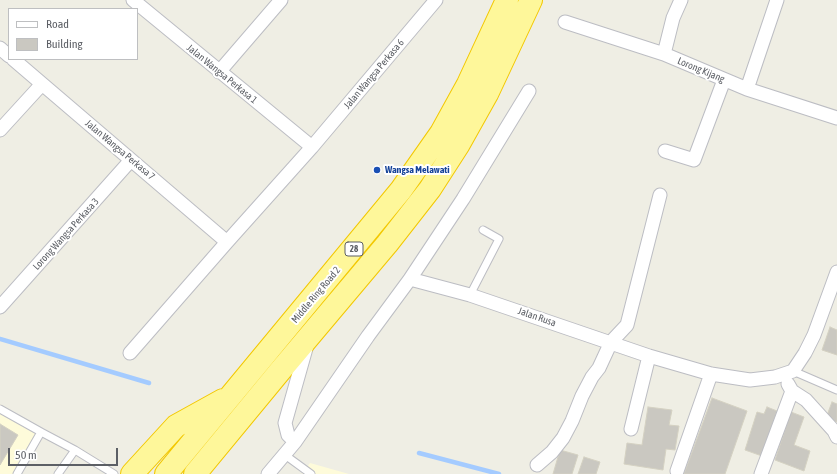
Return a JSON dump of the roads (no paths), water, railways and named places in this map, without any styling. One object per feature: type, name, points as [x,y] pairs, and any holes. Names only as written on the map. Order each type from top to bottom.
[{"type":"highway","name":"Middle Ring Road 2","points":[[166,474],[234,394],[401,190],[441,133],[468,84],[507,0]]},
{"type":"highway","name":"28","points":[[195,474],[387,244],[430,189],[451,157],[487,94],[531,0]]},
{"type":"highway","points":[[132,474],[176,426],[234,394]]},
{"type":"street","name":"Jalan Wangsa Perkasa 1","points":[[133,0],[312,147]]},
{"type":"street","points":[[219,72],[281,0]]},
{"type":"street","name":"Jalan Wangsa Perkasa 6","points":[[130,353],[312,147],[436,0]]},
{"type":"street","points":[[664,54],[673,18],[681,0]]},
{"type":"street","points":[[747,89],[776,0]]},
{"type":"street","name":"Lorong Kijang","points":[[565,22],[664,54],[747,89],[837,118]]},
{"type":"street","points":[[0,48],[8,55]]},
{"type":"street","name":"Jalan Wangsa Perkasa 7","points":[[13,60],[227,242]]},
{"type":"street","points":[[665,151],[694,160],[724,80]]},
{"type":"street","points":[[0,130],[42,84]]},
{"type":"street","points":[[268,474],[295,442],[368,336],[410,279],[462,200],[529,91]]},
{"type":"street","name":"Lorong Wangsa Perkasa 3","points":[[0,308],[131,160]]},
{"type":"street","points":[[537,465],[552,452],[563,438],[582,396],[592,377],[602,363],[611,342],[627,325],[660,195]]},
{"type":"street","points":[[761,474],[792,391],[788,373],[805,353],[814,335],[837,272]]},
{"type":"street","name":"Jalan Rusa","points":[[410,279],[470,295],[649,356],[711,374],[750,380],[763,379],[788,373]]},
{"type":"street","points":[[295,442],[288,435],[285,423],[310,336]]},
{"type":"street","points":[[631,429],[649,356]]},
{"type":"street","points":[[677,471],[711,374]]},
{"type":"street","points":[[792,391],[806,400],[834,431],[837,437]]},
{"type":"lane","points":[[470,295],[499,239],[483,230]]},
{"type":"lane","points":[[788,373],[837,390]]},
{"type":"lane","points":[[0,409],[76,450],[114,474]]},
{"type":"lane","points":[[17,474],[41,432]]},
{"type":"lane","points":[[58,474],[76,450]]},
{"type":"lane","points":[[285,455],[311,474]]},
{"type":"waterway","points":[[0,339],[149,383]]},
{"type":"waterway","points":[[419,453],[499,474]]},
{"type":"place","name":"Wangsa Melawati","points":[[377,170]]}]
